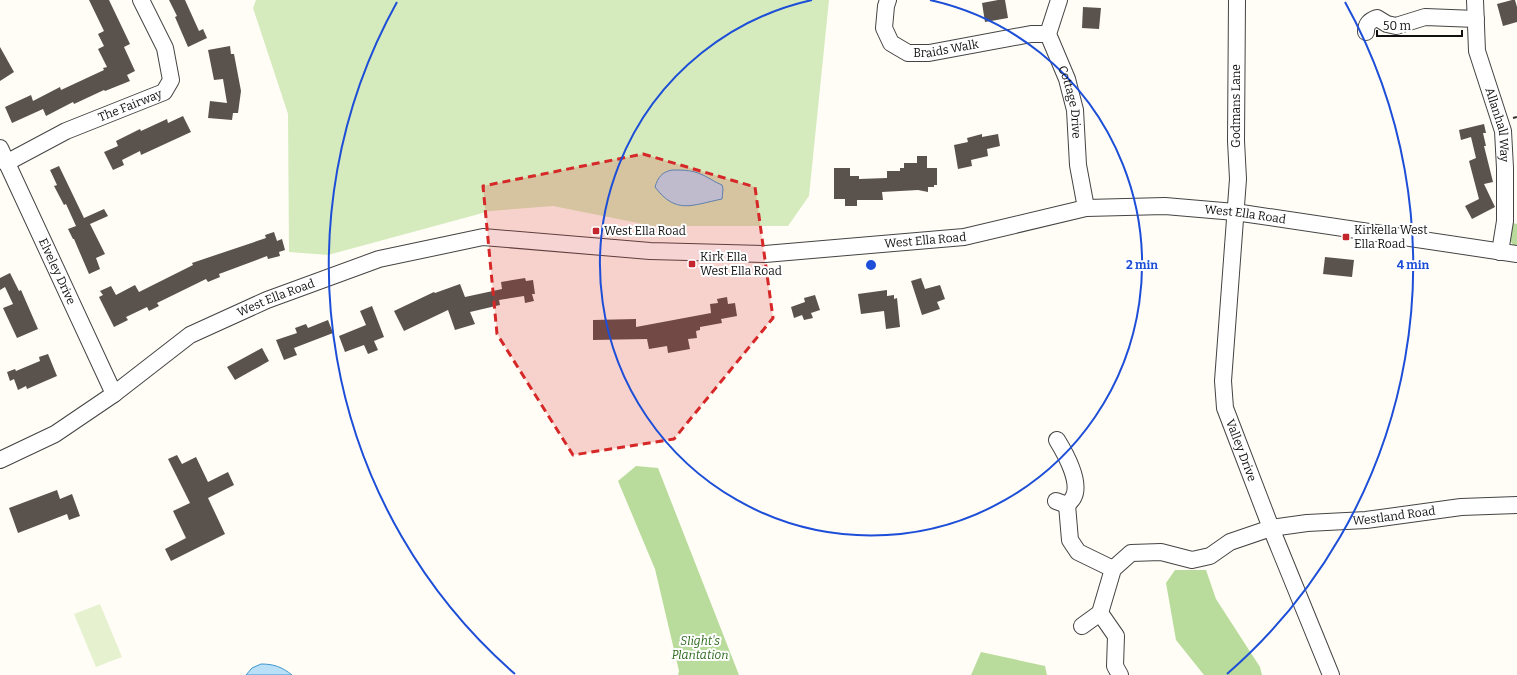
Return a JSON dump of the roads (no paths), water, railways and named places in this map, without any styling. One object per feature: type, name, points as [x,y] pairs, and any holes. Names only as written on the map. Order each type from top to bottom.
[{"type":"street","name":"The Fairway","points":[[3,156],[164,92],[171,80],[165,48],[141,0]]},
{"type":"street","name":"Braids Walk","points":[[888,0],[884,28],[891,43],[908,53],[928,53],[1031,34],[1048,34]]},
{"type":"street","points":[[1048,34],[1059,0]]},
{"type":"street","name":"Godmans Lane","points":[[1235,212],[1238,179],[1236,141],[1237,0]]},
{"type":"street","name":"Allanhall Way","points":[[1475,0],[1477,50],[1503,131],[1505,221],[1500,252]]},
{"type":"street","points":[[1366,32],[1366,26],[1371,20],[1377,18],[1387,24],[1396,26],[1425,17],[1476,19]]},
{"type":"street","name":"Cottage Drive","points":[[1048,34],[1067,79],[1075,110],[1078,165],[1086,208]]},
{"type":"street","name":"Elveley Drive","points":[[3,156],[114,394]]},
{"type":"street","name":"West Ella Road","points":[[0,460],[55,434],[114,394],[190,335],[267,300],[378,259],[483,237],[650,251],[765,254],[964,237],[1086,208],[1165,206],[1235,212],[1517,254]]},
{"type":"street","name":"Valley Drive","points":[[1235,212],[1223,381],[1225,408],[1271,528],[1331,675]]},
{"type":"street","points":[[1058,440],[1068,459],[1072,470],[1074,484],[1066,501],[1070,540],[1078,552],[1113,569],[1100,613],[1082,626]]},
{"type":"street","name":"Westland Road","points":[[1113,569],[1131,553],[1160,552],[1192,560],[1210,556],[1230,542],[1271,528],[1307,523],[1366,520],[1461,507],[1517,505]]},
{"type":"street","points":[[1100,613],[1116,636],[1115,666],[1120,675]]},
{"type":"water","points":[[672,170],[695,172],[722,185],[722,199],[685,206],[670,202],[655,187],[661,176]]},
{"type":"water","points":[[261,664],[278,666],[292,675],[246,675],[252,668]]},
{"type":"place","name":"West Ella Road","points":[[596,231]]},
{"type":"place","name":"Kirkella West Ella Road","points":[[1346,237]]},
{"type":"place","name":"Kirk Ella West Ella Road","points":[[692,264]]},
{"type":"park label","name":"Slight's Plantation","points":[[700,648]]}]
